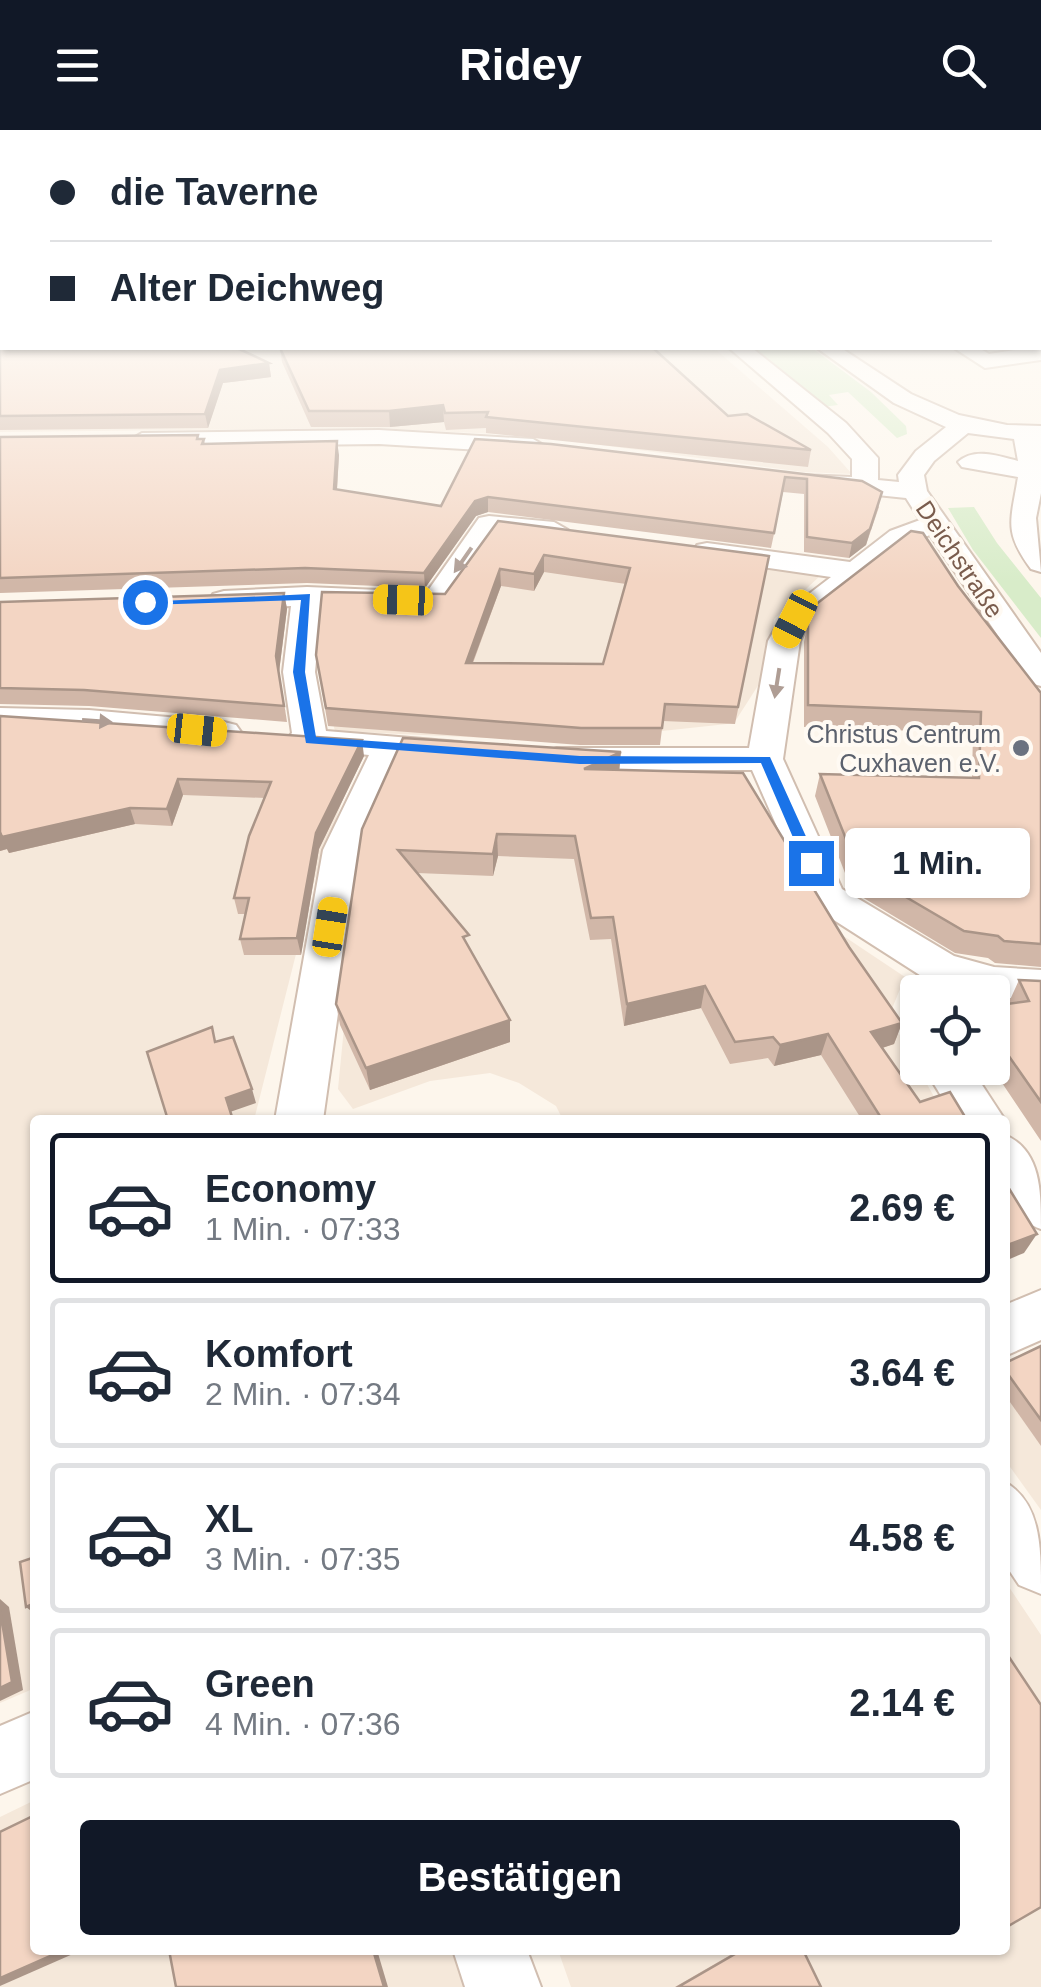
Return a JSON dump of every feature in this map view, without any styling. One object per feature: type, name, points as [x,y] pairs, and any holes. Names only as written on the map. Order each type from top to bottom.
[{"type":"street","points":[[815,410],[866,458],[865,486]]},
{"type":"street","points":[[918,410],[962,426],[1033,433],[1031,472],[1020,514],[1031,551],[1041,563]]},
{"type":"street","name":"Deichstraße","points":[[945,474],[964,439],[962,426],[924,456],[910,475],[914,491],[1041,676]]},
{"type":"street","name":"Deichstraße","points":[[914,491],[1033,433]]},
{"type":"street","points":[[125,440],[379,437],[551,448]]},
{"type":"street","points":[[970,462],[992,462],[1031,472]]},
{"type":"street","points":[[785,478],[914,491]]},
{"type":"street","points":[[196,601],[306,596],[435,601],[489,524],[582,534]]},
{"type":"street","points":[[930,975],[826,897],[765,759],[784,641],[795,619],[900,537],[934,524]]},
{"type":"street","points":[[679,547],[854,571]]},
{"type":"street","points":[[306,596],[299,672],[310,741]]},
{"type":"street","points":[[0,718],[89,720],[485,754]]},
{"type":"street","points":[[299,1115],[342,850],[390,747]]},
{"type":"street","points":[[524,756],[580,760],[765,759]]},
{"type":"street","points":[[1010,983],[1041,984]]},
{"type":"street","points":[[958,1085],[978,1115]]},
{"type":"street","points":[[1010,1163],[1041,1208]]},
{"type":"street","points":[[1010,1329],[1041,1314]]},
{"type":"street","points":[[1010,1519],[1041,1563]]},
{"type":"street","points":[[0,1760],[30,1747]]},
{"type":"street","points":[[492,1955],[503,1987]]},
{"type":"shaded area","points":[[0,410],[785,410],[852,474],[803,472],[533,436],[375,428],[0,432]]},
{"type":"shaded area","points":[[505,533],[822,574],[774,619],[768,670],[736,720],[727,724],[662,731],[487,730],[488,738],[335,731],[317,664],[322,608],[438,614]]},
{"type":"shaded area","points":[[0,730],[357,759],[315,879],[255,1115],[30,1115],[30,1690],[0,1703]]},
{"type":"shaded area","points":[[402,769],[809,913],[902,975],[889,1016],[900,1036],[900,1085],[927,1085],[944,1115],[560,1115],[556,1106],[519,1083],[490,1073],[430,1081],[353,1109],[338,1089],[359,875]]},
{"type":"shaded area","points":[[1041,1345],[1041,1510],[1010,1467],[1010,1362]]},
{"type":"shaded area","points":[[1010,1588],[1041,1635],[1041,1987],[571,1987],[560,1955],[1010,1955]]},
{"type":"shaded area","points":[[30,1802],[30,1955],[459,1955],[469,1987],[0,1987],[0,1817]]},
{"type":"green space","points":[[867,410],[889,410],[906,426],[907,434],[897,438]]},
{"type":"green space","points":[[974,507],[1041,598],[1041,638],[973,550],[948,508]]},
{"type":"building","points":[[0,410],[206,410],[205,414],[0,416]]},
{"type":"building","points":[[308,410],[401,410],[389,411]]},
{"type":"building","points":[[444,410],[721,410],[728,416],[747,414],[811,450],[486,417],[488,412],[445,413]]},
{"type":"building","points":[[198,435],[197,439],[204,439],[202,444],[337,441],[334,489],[441,506],[475,439],[551,444],[862,481],[882,492],[870,529],[852,543],[807,537],[807,479],[785,477],[774,533],[488,497],[475,501],[424,573],[305,568],[0,578],[0,437]]},
{"type":"building","points":[[498,521],[769,556],[738,707],[665,704],[662,728],[581,728],[326,708],[316,655],[322,592],[445,594]],"holes":[[[544,555],[630,568],[603,664],[466,663],[500,569],[534,574]]]},
{"type":"building","points":[[911,531],[923,533],[958,586],[1041,693],[1041,944],[1004,941],[998,936],[964,931],[858,869],[820,774],[979,778],[981,712],[808,705],[808,621],[815,605]]},
{"type":"building","points":[[284,593],[276,656],[284,706],[84,690],[0,688],[0,602]]},
{"type":"building","points":[[0,716],[362,740],[316,833],[297,938],[240,939],[249,898],[234,898],[249,836],[271,782],[178,779],[167,809],[130,808],[2,837]]},
{"type":"building","points":[[403,738],[621,752],[584,769],[743,773],[849,947],[900,1020],[900,1024],[871,1032],[900,1073],[900,1085],[908,1085],[920,1102],[950,1092],[964,1115],[879,1115],[828,1034],[780,1045],[773,1037],[735,1042],[705,986],[627,1004],[613,917],[591,918],[575,836],[497,834],[493,854],[398,850],[469,935],[463,937],[510,1020],[366,1068],[336,1004],[362,829]]},
{"type":"building","points":[[1019,980],[1041,981],[1041,1102],[1010,1058],[1010,1004],[1029,1001]]},
{"type":"building","points":[[212,1027],[215,1042],[233,1037],[252,1089],[226,1098],[231,1115],[166,1115],[147,1052]]},
{"type":"building","points":[[1010,1190],[1037,1234],[1010,1244]]},
{"type":"building","points":[[1041,1346],[1041,1420],[1010,1377],[1010,1361]]},
{"type":"building","points":[[30,1559],[30,1605],[26,1607],[20,1562]]},
{"type":"building","points":[[0,1610],[12,1682],[0,1688]]},
{"type":"building","points":[[1010,1658],[1041,1705],[1041,1907],[1010,1925]]},
{"type":"building","points":[[30,1817],[30,1955],[53,1955],[0,1978],[0,1832]]},
{"type":"building","points":[[170,1955],[374,1955],[384,1987],[176,1987]]},
{"type":"building","points":[[733,1955],[805,1955],[821,1987],[678,1987]]},
{"type":"place","name":"Christus Centrum Cuxhaven e.V.","points":[[1021,748]]},
{"type":"route","points":[[145,602],[306,596],[299,672],[310,741],[580,760],[765,759],[811,863]]}]
